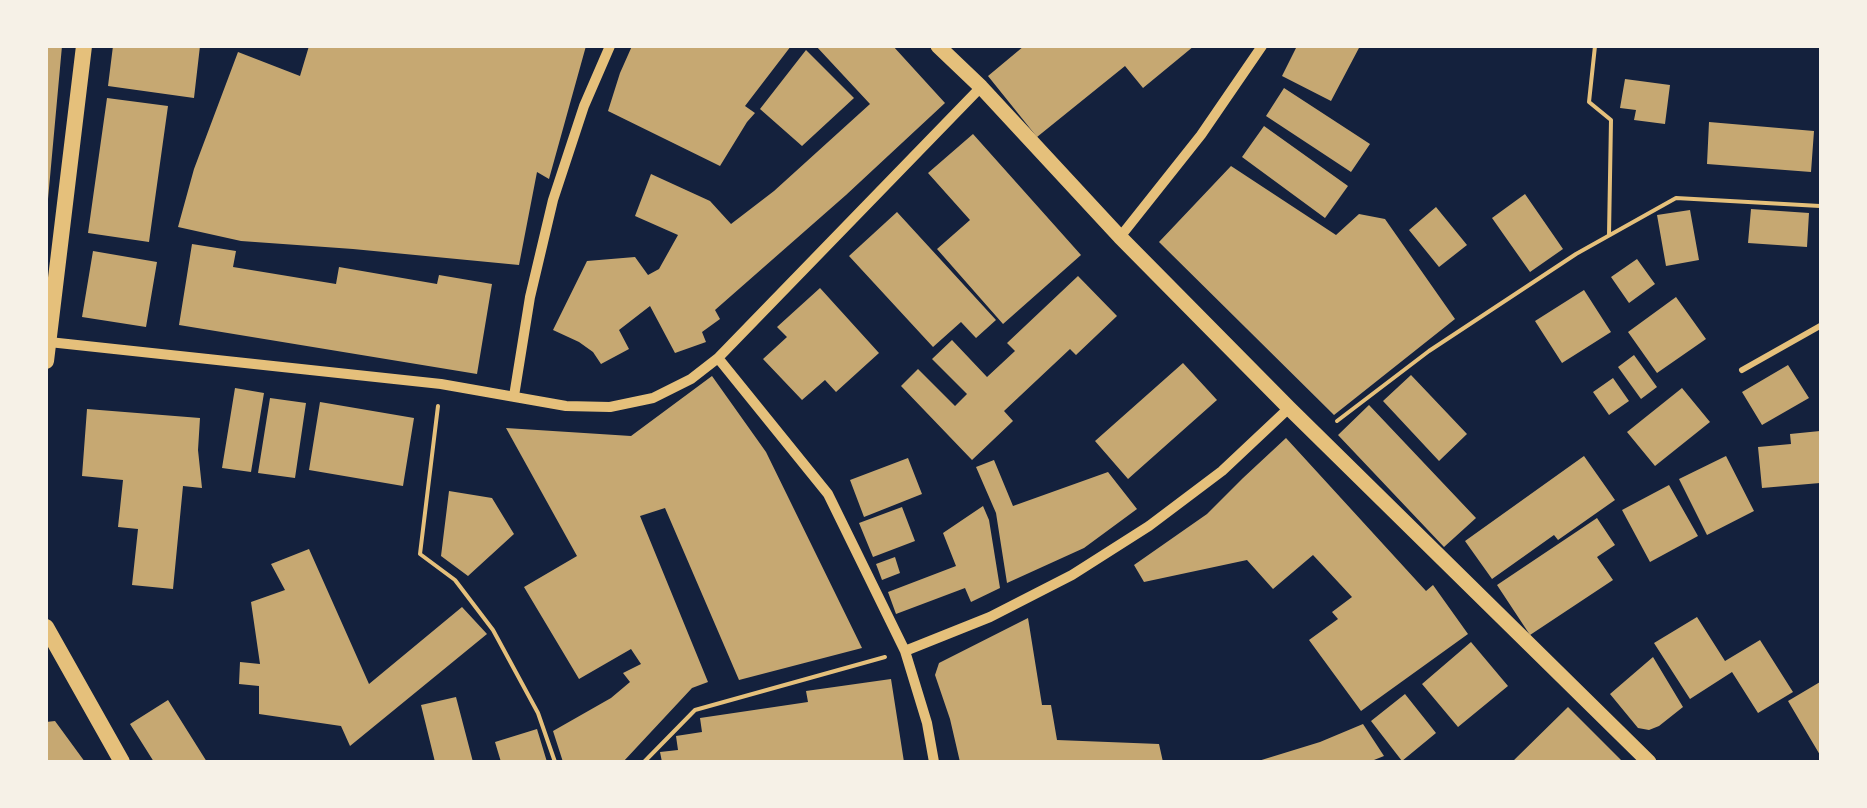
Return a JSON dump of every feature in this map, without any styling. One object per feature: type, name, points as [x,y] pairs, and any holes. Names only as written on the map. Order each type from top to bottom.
[{"type":"highway","points":[[46,361],[84,46]]},
{"type":"highway","points":[[46,627],[122,762]]},
{"type":"main road","points":[[938,46],[981,87],[1120,237],[1289,408],[1649,762]]},
{"type":"street","points":[[514,396],[530,297],[553,200],[584,106],[610,46]]},
{"type":"street","points":[[1120,237],[1201,135],[1262,46]]},
{"type":"street","points":[[49,342],[441,384],[566,406],[610,407],[653,398],[691,379],[718,358],[981,87]]},
{"type":"street","points":[[1742,370],[1821,326]]},
{"type":"street","points":[[718,358],[828,494],[905,651],[927,723],[934,762]]},
{"type":"street","points":[[905,651],[990,617],[1071,575],[1110,551],[1149,526],[1222,471],[1289,408]]},
{"type":"path","points":[[1595,46],[1589,102],[1611,120],[1609,235]]},
{"type":"path","points":[[1317,436],[1429,351],[1576,254],[1676,198],[1821,206]]},
{"type":"path","points":[[441,384],[420,554],[455,580],[494,630],[538,713],[555,762]]},
{"type":"path","points":[[644,762],[695,710],[905,651]]},
{"type":"building","points":[[46,46],[62,46],[48,199],[46,199]]},
{"type":"building","points":[[113,46],[200,46],[194,98],[108,86]]},
{"type":"building","points":[[309,46],[586,46],[549,179],[537,172],[519,265],[241,241],[178,227],[194,169],[238,52],[300,76]]},
{"type":"building","points":[[632,46],[791,46],[745,106],[755,113],[720,166],[608,111],[620,73]]},
{"type":"building","points":[[816,46],[893,46],[945,103],[846,195],[715,310],[720,319],[702,332],[706,342],[675,353],[650,306],[619,330],[629,349],[601,364],[593,352],[579,342],[553,330],[587,261],[635,257],[648,275],[659,269],[678,235],[635,216],[651,174],[710,201],[731,224],[774,191],[870,104]]},
{"type":"building","points":[[1024,46],[1194,46],[1143,88],[1125,66],[1037,137],[988,76]]},
{"type":"building","points":[[1297,46],[1360,46],[1331,101],[1282,76]]},
{"type":"building","points":[[806,50],[854,98],[802,146],[760,109]]},
{"type":"building","points":[[1625,79],[1670,85],[1665,124],[1634,120],[1636,110],[1620,108]]},
{"type":"building","points":[[1284,88],[1370,144],[1351,172],[1266,116]]},
{"type":"building","points":[[107,98],[168,106],[149,242],[88,233]]},
{"type":"building","points":[[1709,122],[1814,131],[1811,172],[1707,164]]},
{"type":"building","points":[[1264,126],[1348,186],[1325,218],[1242,157]]},
{"type":"building","points":[[973,134],[1081,255],[1003,324],[937,249],[970,220],[928,173]]},
{"type":"building","points":[[1231,166],[1336,235],[1359,214],[1385,219],[1455,319],[1334,415],[1159,242]]},
{"type":"building","points":[[1525,194],[1563,249],[1530,272],[1492,218]]},
{"type":"building","points":[[1436,207],[1467,245],[1439,267],[1409,230]]},
{"type":"building","points":[[1751,209],[1809,213],[1807,247],[1748,243]]},
{"type":"building","points":[[1690,210],[1699,260],[1666,266],[1657,215]]},
{"type":"building","points":[[897,212],[996,320],[976,338],[961,322],[933,347],[849,256]]},
{"type":"building","points":[[192,244],[236,251],[233,267],[336,284],[339,267],[437,284],[439,275],[492,284],[477,374],[179,325]]},
{"type":"building","points":[[93,251],[157,262],[146,327],[82,317]]},
{"type":"building","points":[[1637,259],[1655,284],[1629,303],[1611,277]]},
{"type":"building","points":[[1078,276],[1117,316],[1076,355],[1070,349],[1004,411],[1013,421],[972,460],[901,386],[918,369],[955,406],[967,394],[932,359],[952,340],[987,377],[1015,351],[1007,343]]},
{"type":"building","points":[[820,288],[879,353],[836,392],[825,380],[802,400],[763,359],[787,337],[777,327]]},
{"type":"building","points":[[1584,290],[1611,332],[1562,363],[1535,321]]},
{"type":"building","points":[[1676,297],[1706,339],[1657,373],[1628,332]]},
{"type":"building","points":[[1634,355],[1657,387],[1641,399],[1618,367]]},
{"type":"building","points":[[1183,363],[1217,400],[1128,479],[1095,441]]},
{"type":"building","points":[[1788,365],[1809,398],[1762,425],[1742,392]]},
{"type":"building","points":[[1411,375],[1467,434],[1439,461],[1383,401]]},
{"type":"building","points":[[712,376],[766,452],[862,648],[739,680],[665,508],[640,516],[708,682],[692,688],[623,762],[563,762],[553,731],[611,698],[630,682],[623,673],[641,664],[631,649],[579,679],[524,587],[577,556],[506,428],[631,436]]},
{"type":"building","points":[[1613,378],[1629,401],[1609,415],[1593,392]]},
{"type":"building","points":[[235,388],[264,393],[251,472],[222,468]]},
{"type":"building","points":[[1682,388],[1710,422],[1655,466],[1627,432]]},
{"type":"building","points":[[270,398],[306,403],[295,478],[258,473]]},
{"type":"building","points":[[320,402],[414,418],[403,486],[309,470]]},
{"type":"building","points":[[1369,405],[1476,518],[1444,547],[1338,435]]},
{"type":"building","points":[[87,409],[200,418],[198,450],[202,488],[183,486],[173,589],[132,585],[138,529],[118,527],[123,480],[82,476]]},
{"type":"building","points":[[1820,431],[1820,483],[1762,488],[1758,447],[1791,444],[1790,434]]},
{"type":"building","points":[[1286,438],[1426,591],[1433,585],[1468,634],[1361,711],[1309,640],[1338,619],[1332,612],[1352,597],[1313,555],[1273,589],[1247,560],[1144,582],[1134,565],[1207,514]]},
{"type":"building","points":[[1584,456],[1615,500],[1558,540],[1554,535],[1492,579],[1465,541]]},
{"type":"building","points":[[1726,456],[1754,511],[1707,535],[1679,479]]},
{"type":"building","points":[[908,458],[922,494],[864,517],[850,480]]},
{"type":"building","points":[[994,460],[1013,506],[1108,472],[1137,509],[1084,548],[1007,583],[996,513],[976,467]]},
{"type":"building","points":[[1669,485],[1698,536],[1650,562],[1622,510]]},
{"type":"building","points":[[449,491],[492,498],[514,534],[468,576],[441,556]]},
{"type":"building","points":[[983,506],[989,520],[1000,588],[971,602],[965,588],[896,614],[888,592],[956,566],[943,533]]},
{"type":"building","points":[[902,507],[915,541],[873,557],[859,523]]},
{"type":"building","points":[[1597,518],[1615,545],[1597,557],[1613,580],[1530,635],[1497,585]]},
{"type":"building","points":[[309,549],[369,684],[462,607],[487,634],[350,746],[341,726],[259,714],[259,686],[239,684],[240,662],[260,664],[251,602],[285,590],[271,564]]},
{"type":"building","points":[[895,557],[900,573],[882,580],[876,564]]},
{"type":"building","points":[[1697,617],[1725,661],[1760,640],[1793,692],[1758,713],[1732,672],[1690,699],[1654,643]]},
{"type":"building","points":[[1028,618],[1042,705],[1051,705],[1057,740],[1159,744],[1163,762],[960,762],[950,719],[935,675],[939,663]]},
{"type":"building","points":[[1471,642],[1508,686],[1458,727],[1422,684]]},
{"type":"building","points":[[1653,657],[1683,707],[1659,726],[1649,730],[1638,728],[1610,694]]},
{"type":"building","points":[[891,679],[904,762],[662,762],[660,752],[678,750],[676,736],[702,732],[700,718],[808,702],[806,691]]},
{"type":"building","points":[[1820,682],[1820,755],[1788,701]]},
{"type":"building","points":[[1405,694],[1436,733],[1402,761],[1371,721]]},
{"type":"building","points":[[456,697],[473,762],[435,762],[421,705]]},
{"type":"building","points":[[168,700],[207,762],[154,762],[130,724]]},
{"type":"building","points":[[1568,707],[1623,762],[1512,762]]},
{"type":"building","points":[[55,721],[85,762],[46,762],[46,722]]},
{"type":"building","points":[[1363,724],[1384,756],[1369,762],[1255,762],[1320,742]]},
{"type":"building","points":[[537,729],[547,762],[501,762],[495,742]]}]
